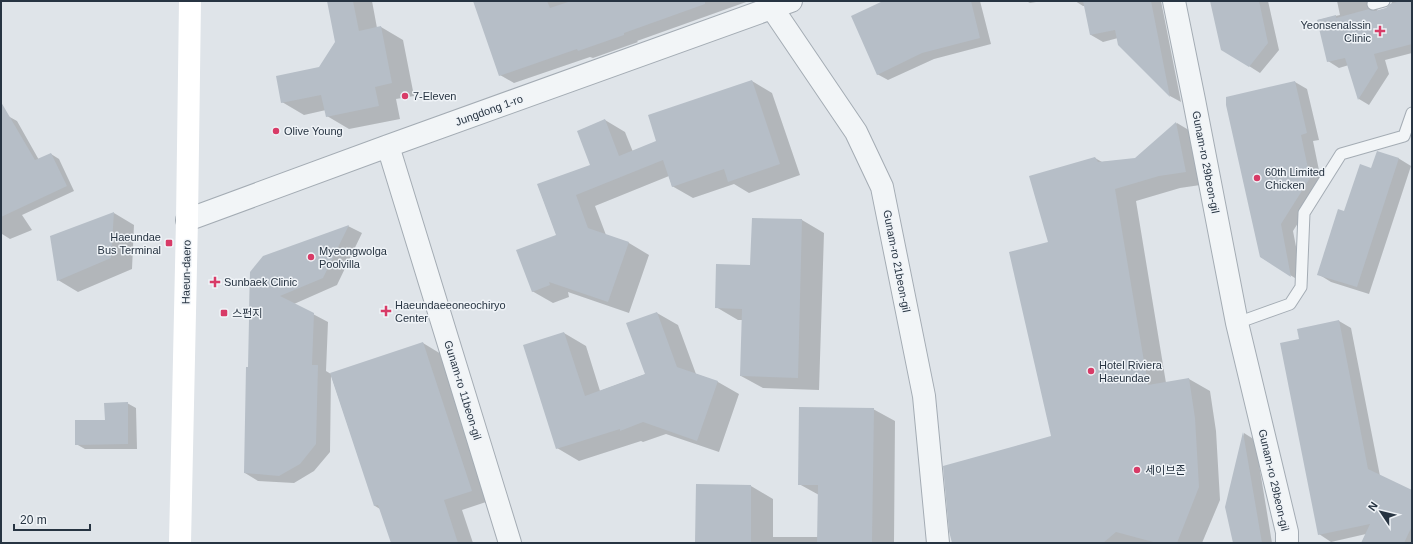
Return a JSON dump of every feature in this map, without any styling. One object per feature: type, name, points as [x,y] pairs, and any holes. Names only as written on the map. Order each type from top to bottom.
[{"type":"main road","name":"Haeun-daero","points":[[180,543],[190,1]]},
{"type":"street","name":"Gunam-ro 29beon-gil","points":[[1174,1],[1237,323],[1287,532],[1287,543]]},
{"type":"street","name":"Jungdong 1-ro","points":[[187,220],[778,3]]},
{"type":"street","name":"Gunam-ro 21beon-gil","points":[[778,3],[856,132],[882,186],[924,396],[938,543]]},
{"type":"street","name":"Gunam-ro 11beon-gil","points":[[388,146],[510,543]]},
{"type":"lane","points":[[1237,323],[1290,304],[1301,287],[1304,214],[1340,154],[1404,136],[1412,113]]},
{"type":"building","points":[[327,1],[353,1],[359,31],[381,26],[392,83],[375,87],[379,106],[326,117],[321,95],[281,103],[276,76],[319,67],[335,42]]},
{"type":"building","points":[[473,1],[547,1],[550,8],[571,1],[705,1],[705,4],[624,33],[624,35],[578,51],[577,49],[499,76]]},
{"type":"building","points":[[883,1],[971,1],[980,38],[922,53],[877,75],[851,16]]},
{"type":"building","points":[[1083,1],[1151,1],[1170,97],[1118,45],[1115,30],[1090,35]]},
{"type":"building","points":[[1210,1],[1259,1],[1268,43],[1249,67],[1221,50]]},
{"type":"building","points":[[1400,1],[1412,1],[1412,44],[1374,54],[1378,68],[1358,100],[1345,58],[1327,62],[1317,20],[1336,15],[1336,18],[1369,9],[1375,11],[1386,8],[1390,4]]},
{"type":"building","points":[[752,80],[780,164],[728,182],[724,169],[672,187],[663,160],[576,195],[588,228],[629,242],[608,302],[549,282],[550,285],[532,292],[516,250],[556,235],[537,184],[590,165],[577,131],[605,119],[619,156],[656,141],[648,115]]},
{"type":"building","points":[[1295,81],[1307,133],[1301,135],[1310,178],[1281,224],[1291,277],[1260,257],[1226,105],[1226,97]]},
{"type":"building","points":[[1,102],[35,160],[51,153],[67,186],[1,217]]},
{"type":"building","points":[[1176,122],[1186,172],[1159,176],[1115,189],[1148,385],[1189,378],[1195,418],[1199,487],[1177,543],[1157,543],[1116,532],[1103,543],[952,543],[949,531],[943,466],[1051,436],[1009,252],[1048,242],[1029,176],[1095,157],[1098,162],[1135,158]]},
{"type":"building","points":[[1377,151],[1399,158],[1357,287],[1317,275],[1338,209],[1344,211],[1360,164],[1371,168]]},
{"type":"building","points":[[114,212],[111,258],[57,281],[50,236]]},
{"type":"building","points":[[752,218],[802,219],[798,378],[740,376],[742,309],[715,308],[716,264],[750,265]]},
{"type":"building","points":[[349,225],[323,278],[280,296],[314,313],[312,365],[318,365],[316,444],[300,464],[279,476],[244,473],[250,272],[263,256]]},
{"type":"building","points":[[657,312],[677,367],[718,381],[697,441],[643,422],[620,431],[620,429],[556,449],[523,345],[564,332],[585,396],[645,374],[626,323]]},
{"type":"building","points":[[1339,320],[1368,469],[1412,490],[1412,526],[1404,543],[1361,543],[1370,524],[1318,535],[1280,343],[1299,339],[1297,329]]},
{"type":"building","points":[[423,342],[472,491],[444,500],[458,543],[391,543],[378,505],[374,506],[330,373]]},
{"type":"building","points":[[128,402],[128,444],[75,445],[75,420],[105,420],[104,403]]},
{"type":"building","points":[[799,407],[874,408],[872,543],[817,543],[818,485],[798,485]]},
{"type":"building","points":[[1243,432],[1262,543],[1233,543],[1225,507]]},
{"type":"building","points":[[696,484],[751,485],[751,543],[695,543]]},
{"type":"place","name":"Yeonsenalssin Clinic","points":[[1380,31]]},
{"type":"place","name":"7-Eleven","points":[[405,96]]},
{"type":"place","name":"Olive Young","points":[[276,131]]},
{"type":"place","name":"60th Limited Chicken","points":[[1257,178]]},
{"type":"place","name":"Haeundae Bus Terminal","points":[[169,243]]},
{"type":"place","name":"Myeongwolga Poolvilla","points":[[311,257]]},
{"type":"place","name":"Sunbaek Clinic","points":[[215,282]]},
{"type":"place","name":"Haeundaeeoneochiryo Center","points":[[386,311]]},
{"type":"place","name":"스펀지","points":[[224,313]]},
{"type":"place","name":"Hotel Riviera Haeundae","points":[[1091,371]]},
{"type":"place","name":"세이브존","points":[[1137,470]]}]
